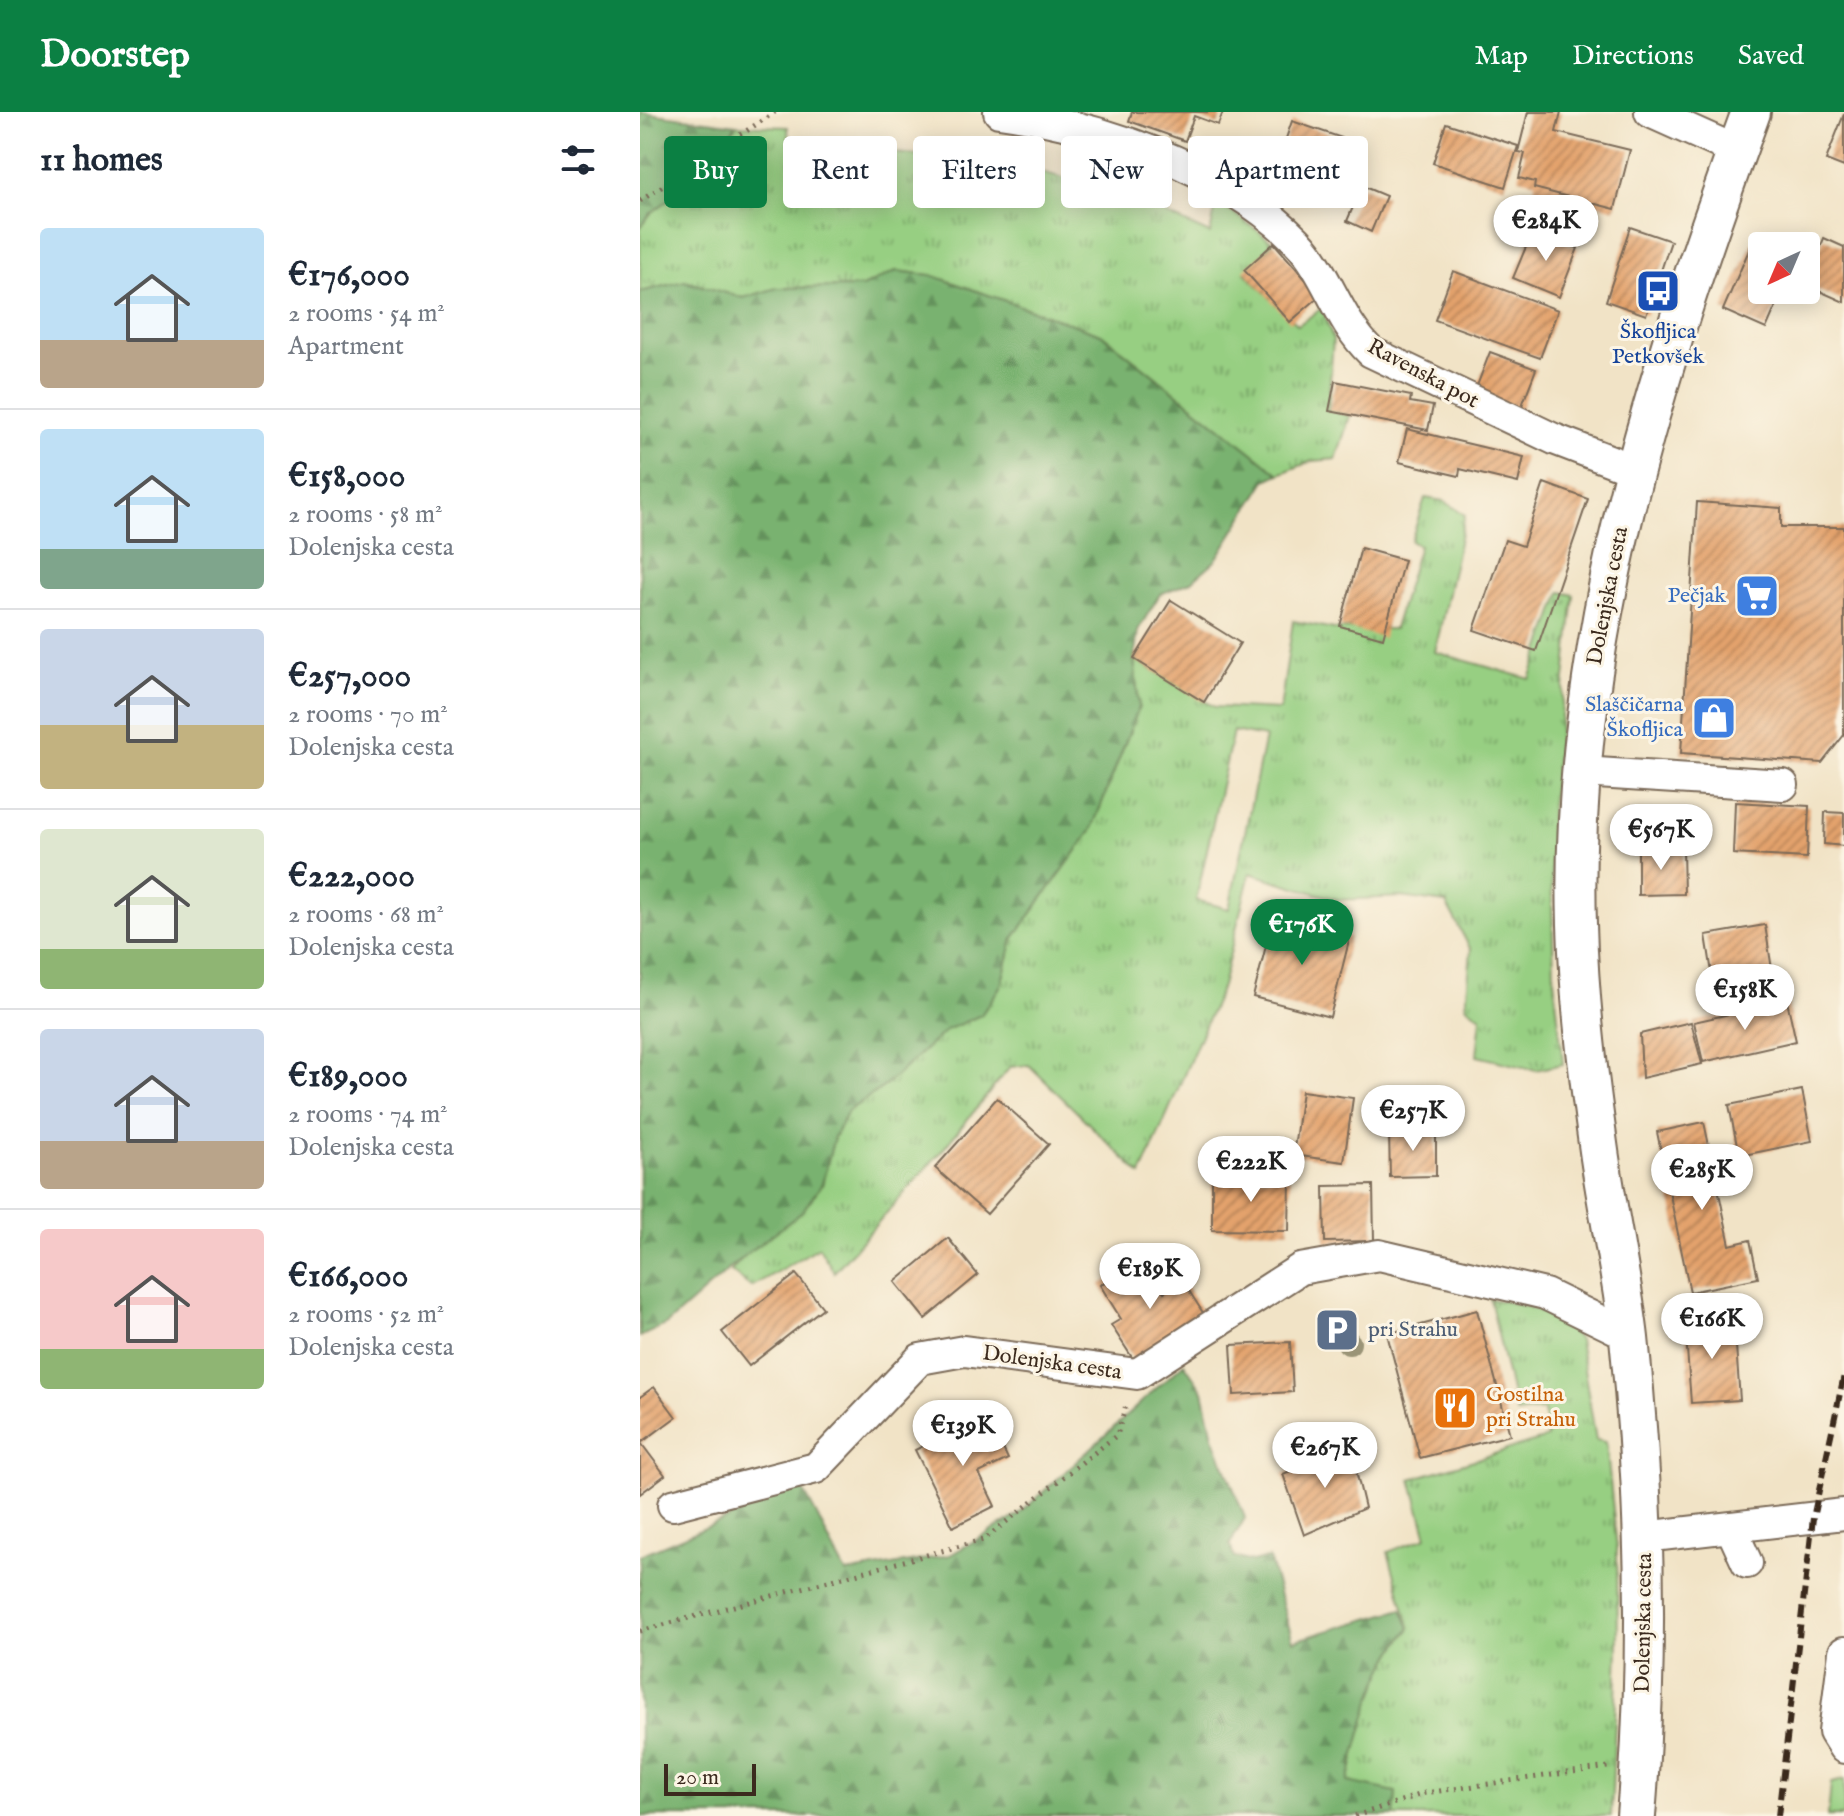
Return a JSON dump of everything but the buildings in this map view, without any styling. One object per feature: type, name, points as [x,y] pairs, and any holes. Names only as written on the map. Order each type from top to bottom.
[{"type":"main road","name":"Dolenjska cesta","points":[[1636,1816],[1646,1624],[1644,1537],[1629,1335],[1600,1156],[1582,1002],[1577,922],[1582,772],[1595,652],[1656,386],[1687,286],[1751,112]]},
{"type":"street","name":"Ravenska pot","points":[[999,112],[1059,121],[1157,155],[1248,199],[1299,243],[1351,331],[1371,352],[1554,439],[1635,470]]},
{"type":"street","points":[[1650,112],[1737,151]]},
{"type":"street","points":[[1582,772],[1783,785]]},
{"type":"street","name":"Dolenjska cesta","points":[[673,1505],[816,1468],[920,1359],[964,1351],[1137,1374],[1300,1269],[1379,1255],[1545,1294],[1629,1335]]},
{"type":"street","points":[[1644,1537],[1844,1514]]},
{"type":"street","points":[[1731,1528],[1747,1563]]},
{"type":"street","points":[[1844,1652],[1834,1732],[1844,1748]]},
{"type":"path","points":[[640,201],[775,112]]},
{"type":"path","points":[[640,1631],[983,1540],[1117,1435],[1137,1374]]},
{"type":"path","points":[[1355,1816],[1425,1793],[1640,1762]]},
{"type":"green space","points":[[640,112],[736,125],[729,136],[664,136],[664,203],[651,213],[640,228]]},
{"type":"green space","points":[[736,125],[788,127],[789,136],[783,136],[783,208],[897,208],[897,153],[913,155],[913,208],[1045,208],[1045,173],[1061,177],[1061,208],[1152,208],[1210,234],[1215,208],[1232,212],[1273,242],[1245,273],[1298,325],[1322,308],[1333,339],[1328,410],[1350,416],[1336,459],[1312,461],[1279,474],[1101,334],[931,275],[896,271],[862,287],[777,288],[743,298],[685,281],[640,292],[640,228],[651,213],[664,203],[664,208],[767,208],[767,136],[729,136]]},
{"type":"green space","points":[[896,271],[931,275],[1101,334],[1279,474],[1266,480],[1215,561],[1191,582],[1160,594],[1138,630],[1134,659],[1139,707],[1091,831],[1013,939],[1001,985],[981,1015],[946,1030],[886,1085],[848,1111],[834,1137],[822,1184],[801,1213],[745,1255],[667,1324],[640,1337],[640,292],[685,281],[743,298],[777,288],[862,287]]},
{"type":"green space","points":[[1425,498],[1444,501],[1465,515],[1435,652],[1530,679],[1561,592],[1574,595],[1550,818],[1554,979],[1563,1064],[1536,1070],[1477,1056],[1481,1017],[1466,1006],[1471,950],[1446,903],[1401,897],[1338,900],[1250,873],[1222,986],[1141,1175],[1029,1065],[1010,1067],[945,1147],[834,1272],[819,1247],[751,1287],[731,1271],[745,1255],[810,1201],[822,1184],[834,1137],[848,1111],[886,1085],[946,1030],[981,1015],[1001,985],[1013,939],[1091,831],[1139,707],[1134,659],[1215,707],[1280,710],[1293,621],[1334,629],[1394,629],[1419,546],[1411,541]],"holes":[[[1233,731],[1265,737],[1229,909],[1196,900]]]},
{"type":"green space","points":[[1490,1299],[1539,1310],[1561,1322],[1579,1340],[1596,1440],[1606,1442],[1617,1549],[1618,1650],[1611,1816],[1394,1816],[1396,1792],[1348,1783],[1378,1682],[1410,1628],[1388,1552],[1427,1537],[1411,1479],[1547,1438],[1544,1410],[1516,1413]]},
{"type":"green space","points":[[1184,1363],[1203,1391],[1213,1436],[1245,1518],[1230,1544],[1234,1557],[1252,1562],[1269,1558],[1293,1641],[1402,1609],[1410,1628],[1378,1681],[1348,1782],[1396,1792],[1394,1816],[640,1816],[640,1555],[741,1513],[753,1489],[797,1481],[846,1573],[950,1555],[1017,1516]]},
{"type":"green space","points":[[1844,1780],[1844,1816],[1828,1816],[1831,1783]]},
{"type":"railway","points":[[1778,1816],[1813,1518],[1844,1375]]},
{"type":"place","name":"Škofljica Petkovšek","points":[[1658,291]]},
{"type":"place","name":"Pečjak","points":[[1757,596]]},
{"type":"place","name":"Slaščičarna Škofljica","points":[[1714,718]]},
{"type":"place","name":"pri Strahu","points":[[1337,1330]]},
{"type":"place","name":"Gostilna pri Strahu","points":[[1455,1408]]}]
